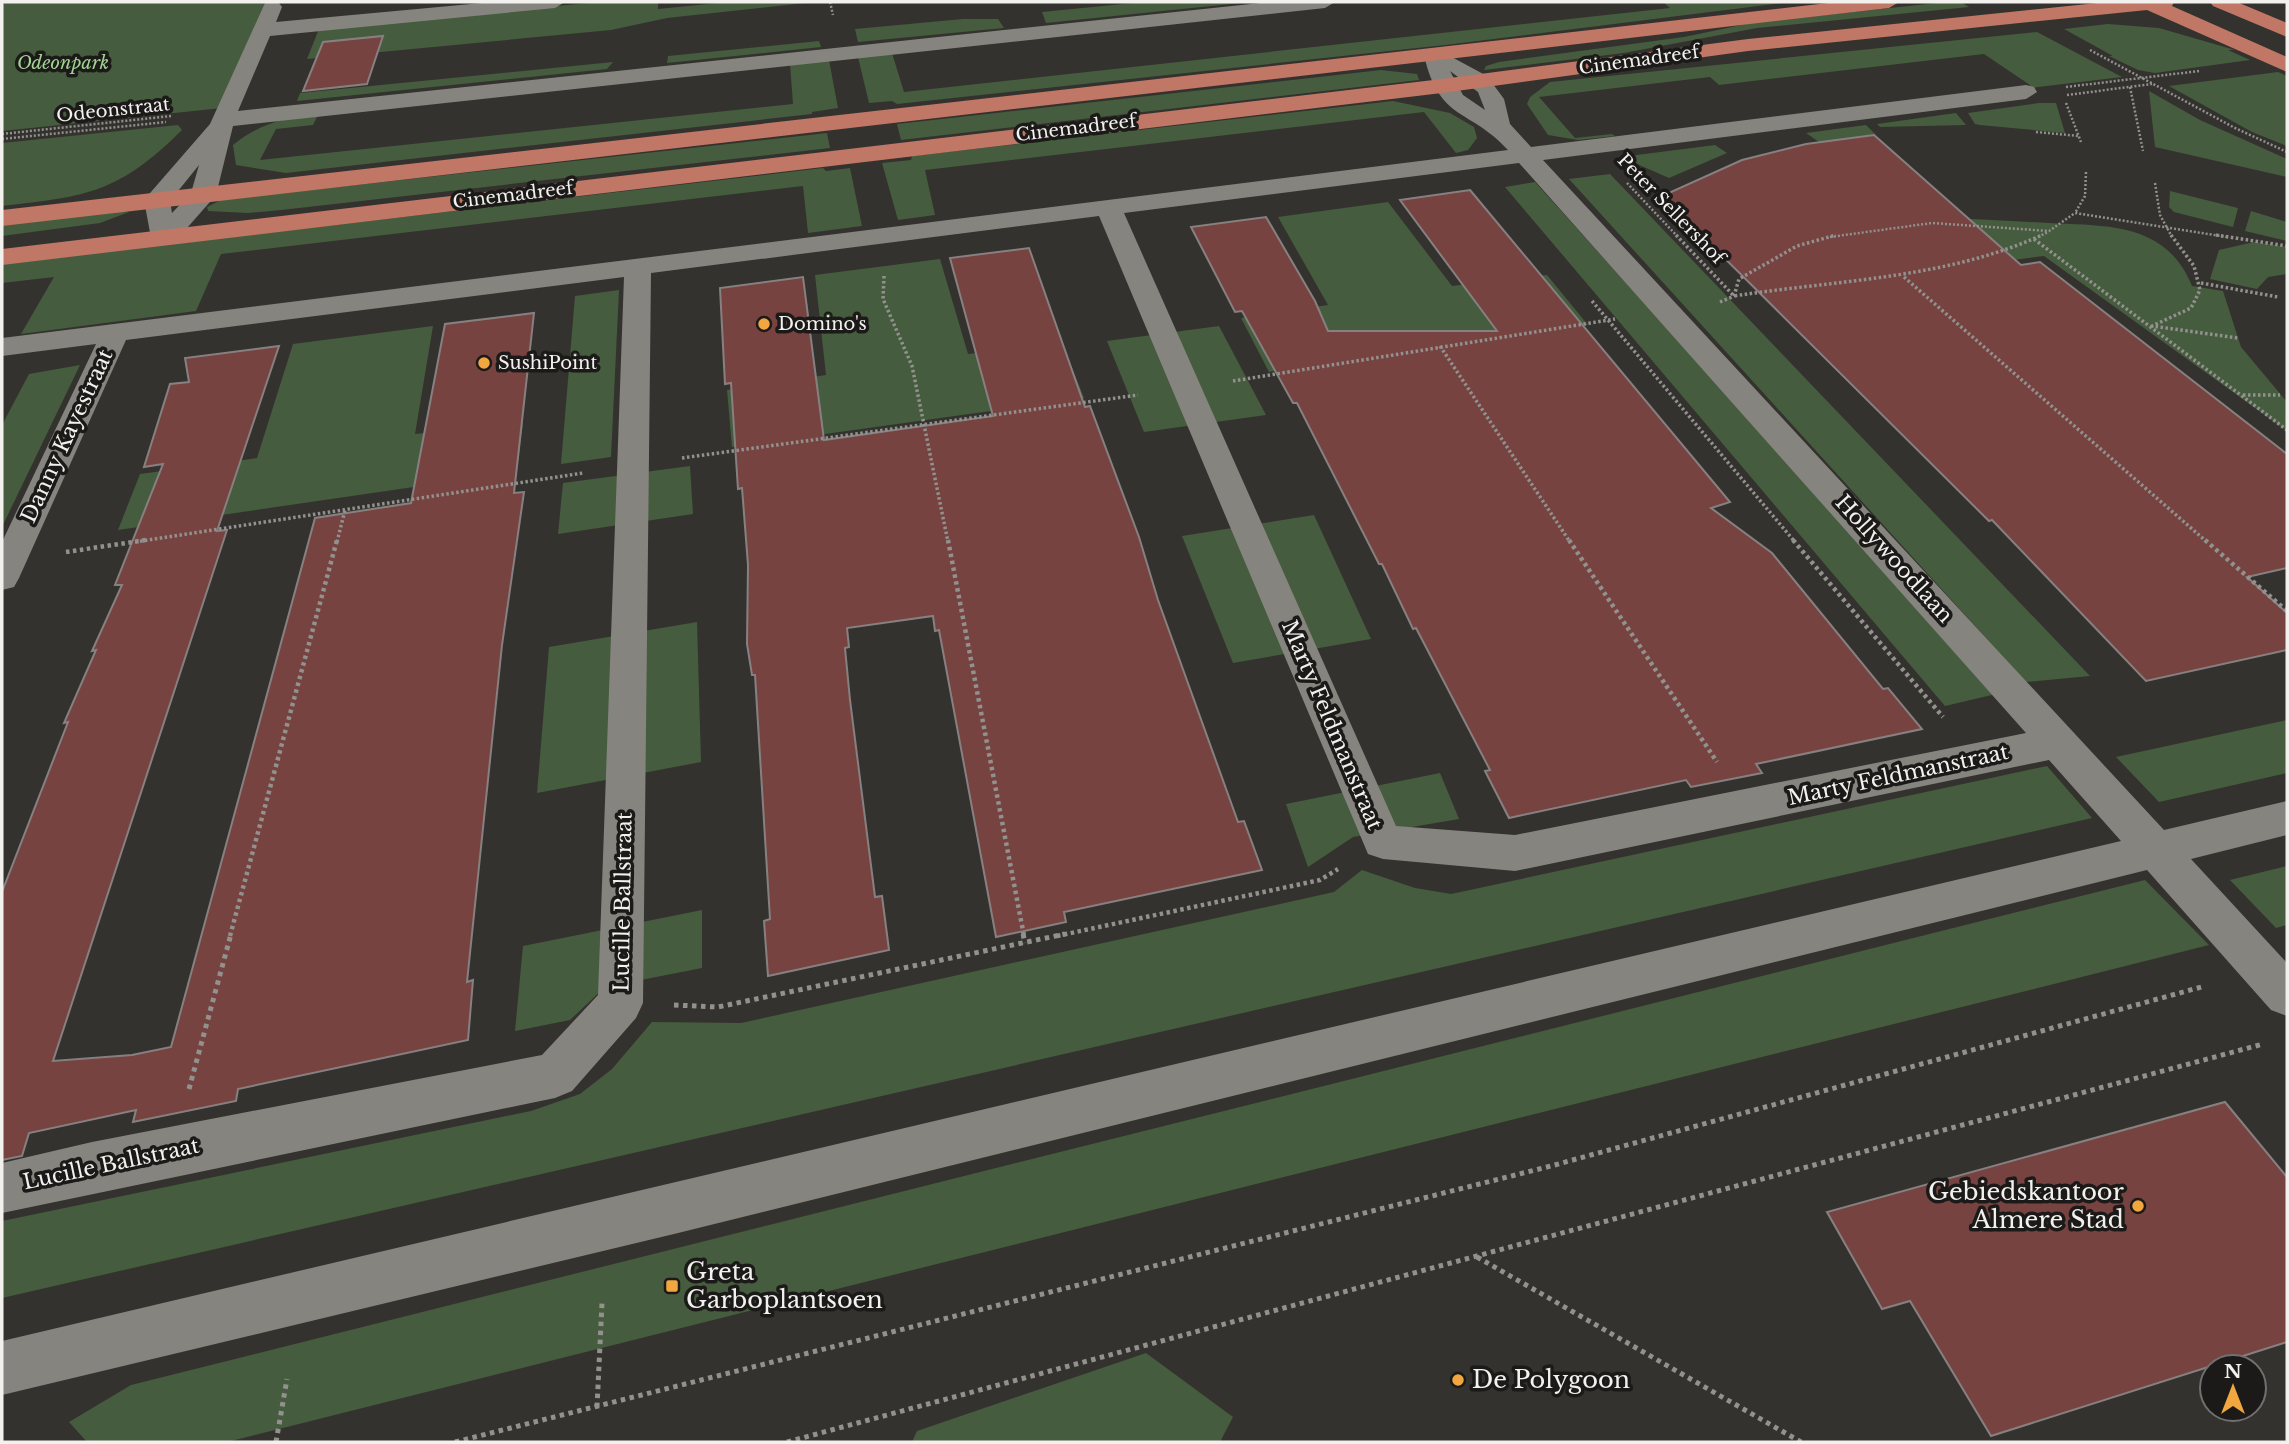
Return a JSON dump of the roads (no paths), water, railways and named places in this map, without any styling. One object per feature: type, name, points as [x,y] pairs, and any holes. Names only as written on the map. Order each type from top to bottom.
[{"type":"main road","name":"Cinemadreef","points":[[2,218],[1889,2]]},
{"type":"main road","name":"Cinemadreef","points":[[2,257],[1483,81],[1748,45],[2153,2]]},
{"type":"main road","points":[[2153,2],[2287,65]]},
{"type":"main road","points":[[2220,2],[2287,31]]},
{"type":"street","points":[[164,238],[204,195],[225,115],[275,2]]},
{"type":"street","points":[[262,30],[555,2]]},
{"type":"street","points":[[164,238],[157,200],[225,115],[1325,2]]},
{"type":"street","points":[[1435,55],[1483,81]]},
{"type":"street","points":[[1435,55],[1441,86]]},
{"type":"street","name":"Hollywoodlaan","points":[[1483,81],[1498,107],[1499,125]]},
{"type":"street","name":"Hollywoodlaan","points":[[1441,86],[1468,110],[1499,125],[2060,741],[2287,995]]},
{"type":"street","points":[[2,347],[2026,92]]},
{"type":"street","name":"Marty Feldmanstraat","points":[[1108,207],[1383,842],[1515,853],[2060,741]]},
{"type":"street","name":"Lucille Ballstraat","points":[[2,1188],[172,1151],[555,1075],[620,1003],[638,266]]},
{"type":"street","name":"Danny Kayestraat","points":[[6,569],[115,333]]},
{"type":"street","points":[[2,1368],[674,1209],[2153,848],[2287,818]]},
{"type":"place","name":"Domino's","points":[[764,324]]},
{"type":"place","name":"SushiPoint","points":[[484,363]]},
{"type":"place","name":"Gebiedskantoor Almere Stad","points":[[2138,1206]]},
{"type":"place","name":"Greta Garboplantsoen","points":[[672,1286]]},
{"type":"place","name":"De Polygoon","points":[[1458,1380]]},
{"type":"park label","name":"Odeonpark","points":[[63,63]]}]
